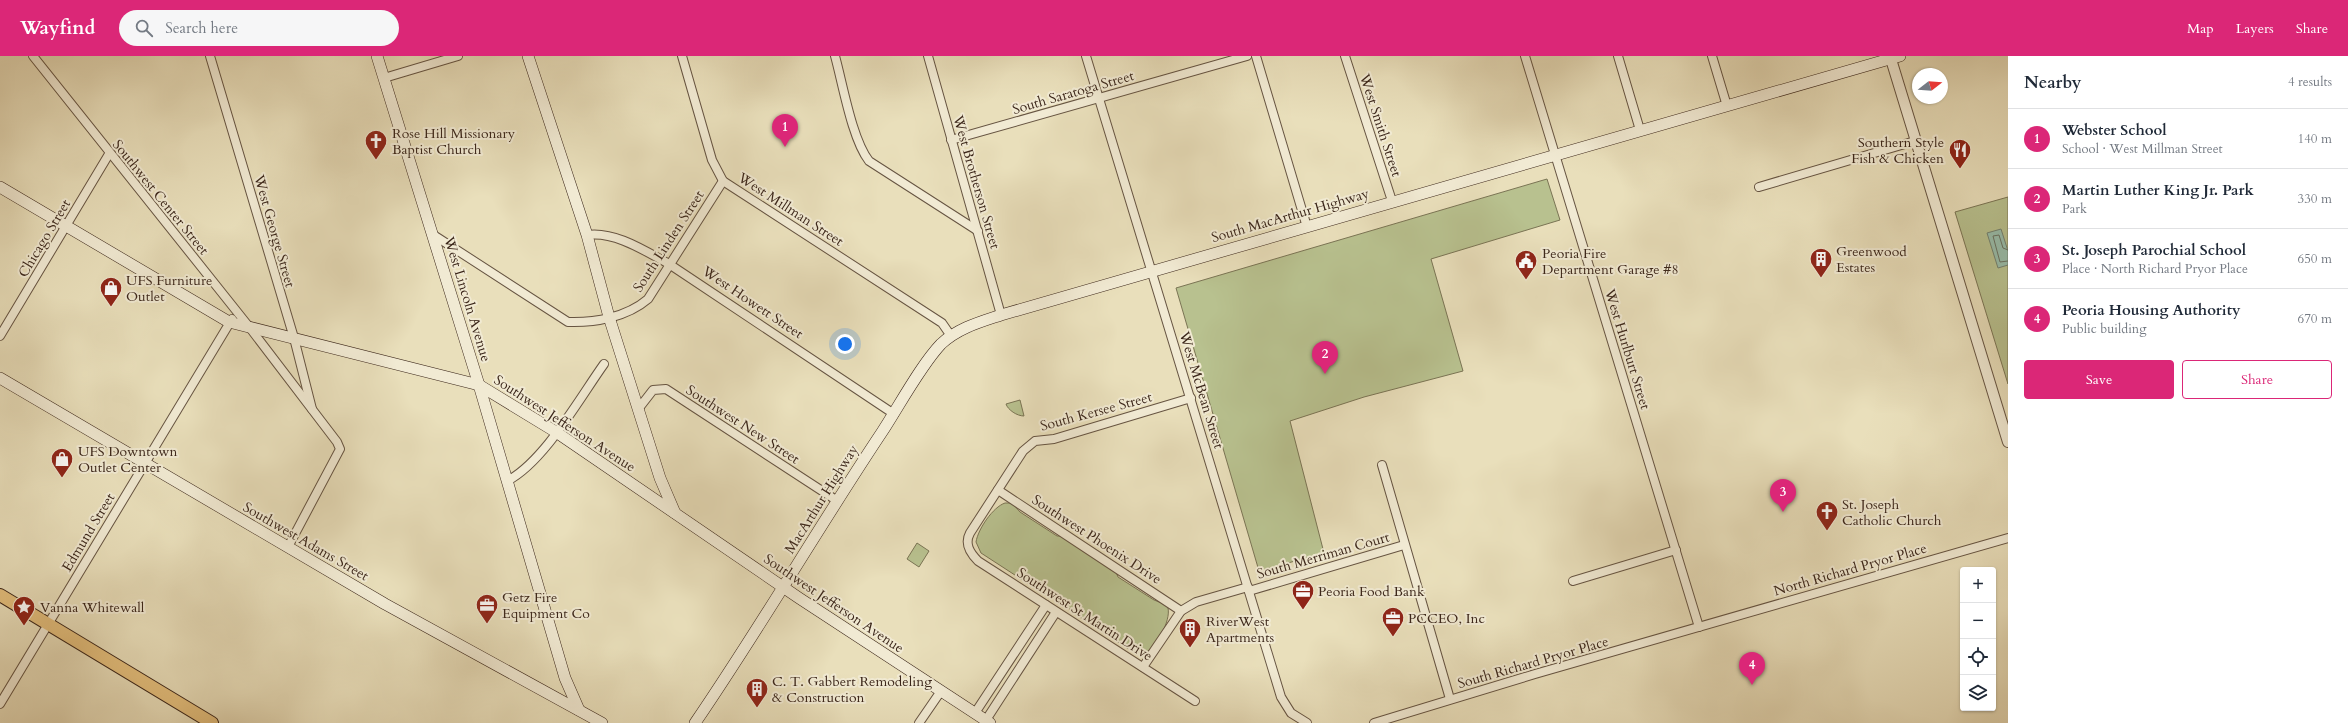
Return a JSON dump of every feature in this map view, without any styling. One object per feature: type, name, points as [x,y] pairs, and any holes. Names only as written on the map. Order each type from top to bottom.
[{"type":"main road","name":"West Lincoln Avenue","points":[[377,56],[479,385],[564,673],[579,710]]},
{"type":"main road","points":[[528,56],[587,235],[609,317],[660,478],[675,513]]},
{"type":"main road","name":"South MacArthur Highway","points":[[951,336],[973,325],[1001,315],[1894,57]]},
{"type":"main road","name":"Southwest Jefferson Avenue","points":[[0,186],[229,322],[479,385],[556,432],[784,588],[988,722]]},
{"type":"main road","name":"MacArthur Highway","points":[[695,723],[784,588],[836,500],[934,354],[951,336]]},
{"type":"main road","name":"Southwest Adams Street","points":[[0,378],[144,465],[385,604],[602,723]]},
{"type":"main road","points":[[0,595],[212,723]]},
{"type":"street","name":"Southwest Center Street","points":[[33,56],[109,154],[250,328],[337,442],[340,449],[288,547]]},
{"type":"street","points":[[39,56],[43,69]]},
{"type":"street","name":"West George Street","points":[[210,56],[294,338],[314,413]]},
{"type":"street","points":[[384,78],[458,56]]},
{"type":"street","name":"West Millman Street","points":[[682,56],[712,160],[723,181],[939,321],[951,336]]},
{"type":"street","points":[[835,56],[853,120],[862,147],[869,161],[978,231]]},
{"type":"street","name":"West Brotherson Street","points":[[928,56],[1001,315]]},
{"type":"street","name":"West McBean Street","points":[[1086,56],[1281,697],[1291,713],[1307,723]]},
{"type":"street","name":"South Saratoga Street","points":[[952,140],[1248,56]]},
{"type":"street","points":[[1256,56],[1307,226]]},
{"type":"street","name":"West Smith Street","points":[[1345,56],[1392,201]]},
{"type":"street","name":"West Hurlburt Street","points":[[1525,56],[1699,627]]},
{"type":"street","points":[[1618,56],[1640,130]]},
{"type":"street","points":[[1712,56],[1727,106]]},
{"type":"street","points":[[1894,57],[1916,141],[2008,442]]},
{"type":"street","points":[[1759,187],[1916,141]]},
{"type":"street","name":"Chicago Street","points":[[0,336],[109,154]]},
{"type":"street","name":"South Linden Street","points":[[609,317],[636,309],[648,299],[723,181]]},
{"type":"street","points":[[432,234],[568,322],[586,323],[609,317]]},
{"type":"street","name":"West Howett Street","points":[[587,235],[607,235],[635,246],[669,264],[894,414]]},
{"type":"street","name":"Edmund Street","points":[[0,704],[236,312]]},
{"type":"street","points":[[508,481],[522,474],[533,463],[604,364]]},
{"type":"street","name":"Southwest New Street","points":[[639,408],[652,390],[666,389],[836,500]]},
{"type":"street","name":"South Kersee Street","points":[[967,544],[970,533],[1023,451],[1035,441],[1054,439],[1191,398]]},
{"type":"street","points":[[1382,465],[1450,699]]},
{"type":"street","name":"Southwest Phoenix Drive","points":[[998,490],[1181,611]]},
{"type":"street","name":"North Richard Pryor Place","points":[[1699,627],[2008,538]]},
{"type":"street","name":"Southwest St Martin Drive","points":[[967,544],[969,550],[978,561],[1195,701]]},
{"type":"street","name":"South Merriman Court","points":[[1181,611],[1196,602],[1404,545]]},
{"type":"street","points":[[1573,581],[1676,550]]},
{"type":"street","points":[[975,713],[1046,605]]},
{"type":"street","points":[[1143,667],[1181,611]]},
{"type":"street","points":[[988,722],[1056,612]]},
{"type":"street","name":"South Richard Pryor Place","points":[[1374,723],[1450,699],[1699,627]]},
{"type":"street","points":[[918,723],[941,691]]},
{"type":"shaded area","points":[[1547,179],[1560,220],[1431,259],[1463,371],[1364,397],[1290,421],[1324,553],[1259,571],[1176,288]]},
{"type":"shaded area","points":[[2008,197],[2008,384],[1955,212]]},
{"type":"shaded area","points":[[1020,400],[1024,416],[1013,412],[1006,404]]},
{"type":"shaded area","points":[[1012,503],[1020,512],[1057,536],[1062,536],[1116,572],[1118,577],[1154,600],[1167,605],[1168,616],[1164,630],[1152,648],[1144,653],[1133,652],[1072,612],[1061,601],[1041,592],[981,553],[976,542],[977,537],[991,514],[1000,505]]},
{"type":"shaded area","points":[[917,543],[929,551],[919,567],[907,559]]},
{"type":"water","points":[[2001,229],[2008,251],[2008,265],[1998,268],[1987,233]]},
{"type":"place","name":"Webster School","points":[[785,147]]},
{"type":"place","name":"Rose Hill Missionary Baptist Church","points":[[376,160]]},
{"type":"place","name":"Southern Style Fish & Chicken","points":[[1960,170]]},
{"type":"place","name":"Greenwood Estates","points":[[1821,278]]},
{"type":"place","name":"Peoria Fire Department Garage #8","points":[[1526,280]]},
{"type":"place","name":"UFS Furniture Outlet","points":[[111,308]]},
{"type":"place","name":"Martin Luther King Jr. Park","points":[[1325,374]]},
{"type":"place","name":"UFS Downtown Outlet Center","points":[[62,478]]},
{"type":"place","name":"St. Joseph Parochial School","points":[[1783,512]]},
{"type":"place","name":"St. Joseph Catholic Church","points":[[1827,532]]},
{"type":"place","name":"Peoria Food Bank","points":[[1303,610]]},
{"type":"place","name":"Getz Fire Equipment Co","points":[[487,624]]},
{"type":"place","name":"Vanna Whitewall","points":[[24,626]]},
{"type":"place","name":"PCCEO, Inc","points":[[1393,638]]},
{"type":"place","name":"RiverWest Apartments","points":[[1190,648]]},
{"type":"place","name":"Peoria Housing Authority","points":[[1752,685]]},
{"type":"place","name":"C. T. Gabbert Remodeling & Construction","points":[[757,708]]}]
